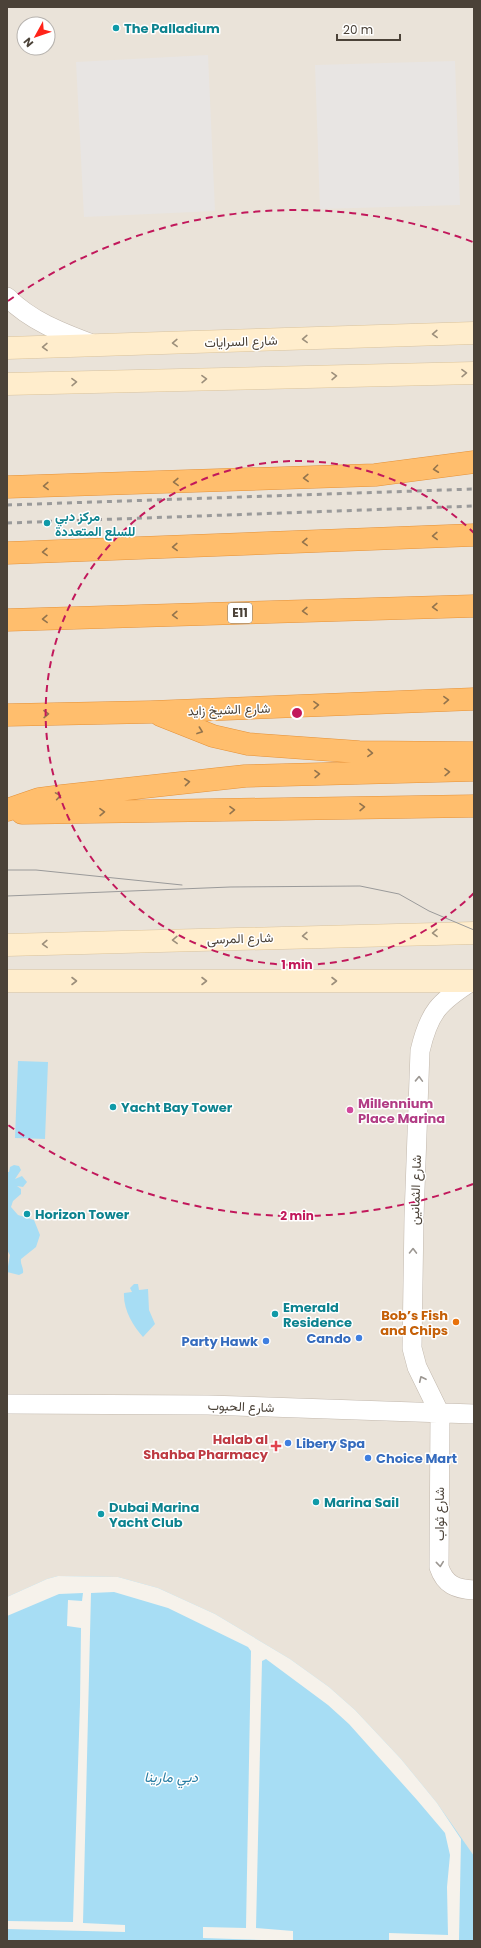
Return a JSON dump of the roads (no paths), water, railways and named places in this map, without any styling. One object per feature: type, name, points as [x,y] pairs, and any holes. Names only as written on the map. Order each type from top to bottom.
[{"type":"highway","points":[[7,487],[368,476],[424,470],[474,462]]},
{"type":"highway","points":[[7,553],[474,535]]},
{"type":"highway","name":"E11","points":[[7,620],[474,606]]},
{"type":"highway","name":"شارع الشيخ زايد","points":[[7,715],[151,712],[474,699]]},
{"type":"highway","points":[[151,712],[213,736],[248,744],[359,752],[474,753]]},
{"type":"highway","points":[[7,810],[39,800],[62,796],[245,776],[474,770]]},
{"type":"highway","points":[[7,814],[474,806]]},
{"type":"main road","name":"شارع السرايات","points":[[7,348],[474,333]]},
{"type":"main road","points":[[7,384],[474,373]]},
{"type":"main road","name":"شارع المرسى","points":[[7,945],[474,933]]},
{"type":"main road","points":[[7,981],[473,981]]},
{"type":"street","points":[[7,297],[17,307],[37,321],[58,332],[95,345]]},
{"type":"street","name":"شارع الثمانين","points":[[440,1414],[416,1367],[412,1348],[414,1217],[420,1051],[425,1027],[438,1007],[453,994],[473,981]]},
{"type":"street","name":"شارع الحبوب","points":[[7,1404],[208,1405],[474,1414]]},
{"type":"street","name":"شارع ثواب","points":[[440,1414],[439,1567],[446,1581],[453,1587],[460,1590],[474,1590]]},
{"type":"water","points":[[18,1061],[48,1062],[45,1139],[15,1138]]},
{"type":"water","points":[[14,1165],[19,1166],[21,1170],[15,1179],[22,1176],[27,1182],[23,1187],[17,1186],[21,1189],[21,1194],[13,1201],[11,1207],[18,1215],[34,1220],[40,1235],[36,1247],[21,1259],[23,1273],[19,1275],[7,1272],[10,1255],[7,1250],[7,1172],[9,1172],[10,1167]]},
{"type":"water","points":[[134,1284],[138,1284],[139,1290],[148,1289],[149,1310],[155,1324],[143,1337],[132,1322],[125,1305],[124,1293],[132,1292],[130,1288]]},
{"type":"water","name":"دبي مارينا","points":[[58,1576],[118,1577],[158,1588],[215,1614],[290,1659],[329,1687],[355,1710],[401,1759],[437,1803],[474,1856],[474,1941],[7,1941],[7,1597],[47,1579]]},
{"type":"tram line","points":[[7,870],[36,870],[182,885]]},
{"type":"tram line","points":[[7,896],[230,887],[360,886],[399,894],[429,911],[474,930]]},
{"type":"railway","points":[[7,505],[474,489]]},
{"type":"railway","points":[[7,523],[474,506]]},
{"type":"place","name":"The Palladium","points":[[116,28]]},
{"type":"place","name":"مركز دبي للسلع المتعددة","points":[[47,523]]},
{"type":"place","name":"Yacht Bay Tower","points":[[113,1107]]},
{"type":"place","name":"Millennium Place Marina","points":[[350,1110]]},
{"type":"place","name":"Horizon Tower","points":[[27,1214]]},
{"type":"place","name":"Emerald Residence","points":[[275,1314]]},
{"type":"place","name":"Bob’s Fish and Chips","points":[[456,1322]]},
{"type":"place","name":"Cando","points":[[359,1338]]},
{"type":"place","name":"Party Hawk","points":[[266,1341]]},
{"type":"place","name":"Libery Spa","points":[[288,1443]]},
{"type":"place","name":"Halab al Shahba Pharmacy","points":[[276,1446]]},
{"type":"place","name":"Choice Mart","points":[[368,1458]]},
{"type":"place","name":"Marina Sail","points":[[316,1502]]},
{"type":"place","name":"Dubai Marina Yacht Club","points":[[101,1514]]}]
